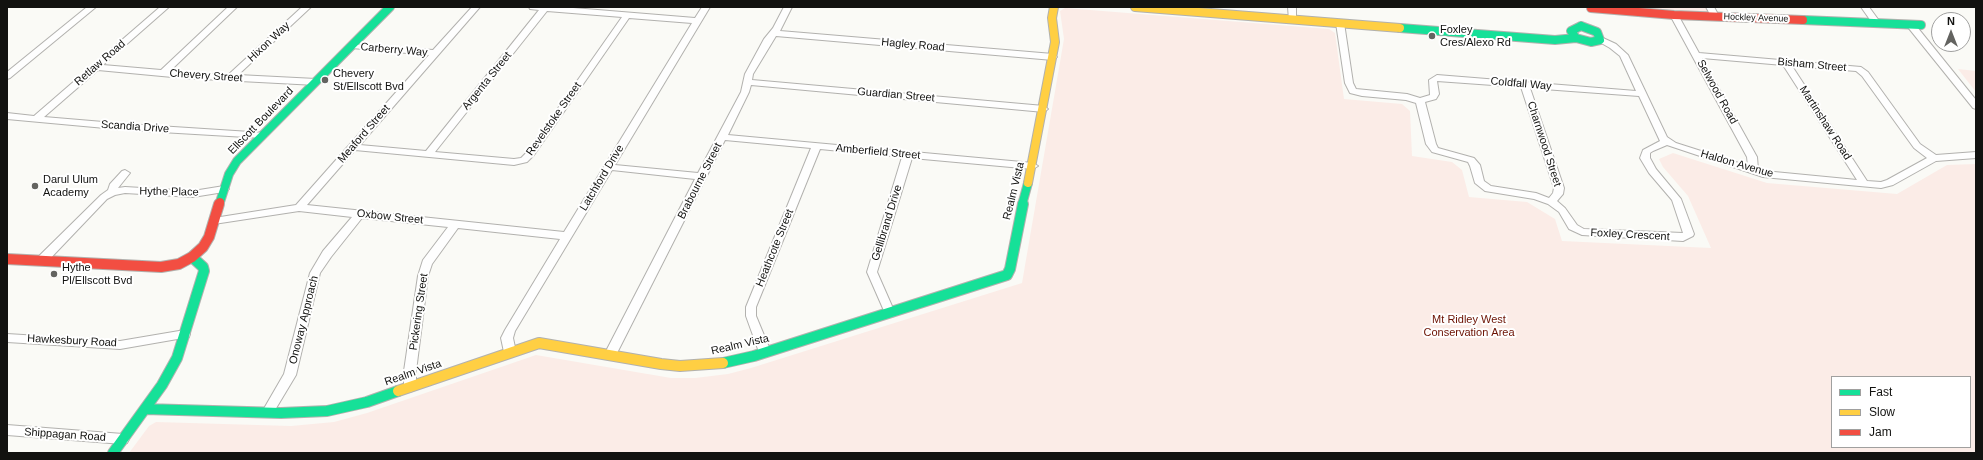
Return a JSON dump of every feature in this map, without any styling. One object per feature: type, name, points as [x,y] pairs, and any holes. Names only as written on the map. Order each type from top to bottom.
[{"type":"street","points":[[7,76],[92,7]]},
{"type":"street","name":"Retlaw Road","points":[[36,119],[165,7]]},
{"type":"street","points":[[163,73],[233,7]]},
{"type":"street","name":"Hixon Way","points":[[231,77],[307,7]]},
{"type":"street","name":"Ellscott Boulevard","points":[[7,259],[161,267],[179,264],[192,257],[207,242],[224,189],[230,174],[238,161],[390,7]]},
{"type":"street","name":"Meaford Street","points":[[300,208],[476,7]]},
{"type":"street","points":[[533,7],[698,21]]},
{"type":"street","name":"Latchford Drive","points":[[510,352],[508,334],[706,7]]},
{"type":"street","name":"Brabourne Street","points":[[610,355],[745,92],[749,74],[788,7]]},
{"type":"street","name":"Realm Vista","points":[[145,409],[307,413],[327,411],[367,402],[531,345],[549,344],[680,366],[722,363],[765,352],[1007,275],[1010,268],[1020,215],[1033,166],[1053,57],[1055,36],[1052,18],[1046,7]]},
{"type":"street","name":"Realm Vista","points":[[1052,18],[1054,7]]},
{"type":"street","points":[[1135,7],[1212,10],[1293,20],[1555,40],[1576,38],[1586,41],[1600,40],[1613,46],[1624,56],[1660,135],[1667,142]]},
{"type":"street","points":[[1292,7],[1293,20]]},
{"type":"street","points":[[1710,7],[1715,16]]},
{"type":"street","points":[[1865,7],[1876,22]]},
{"type":"street","name":"Argenta Street","points":[[428,154],[545,8]]},
{"type":"street","points":[[1587,27],[1591,19],[1590,8]]},
{"type":"street","name":"Hockley Avenue","points":[[1590,8],[1674,15],[1921,25]]},
{"type":"street","name":"Revelstoke Street","points":[[354,147],[514,162],[527,157],[627,15]]},
{"type":"street","name":"Selwood Road","points":[[1674,15],[1752,157],[1753,170]]},
{"type":"street","points":[[1340,23],[1351,89],[1362,93],[1407,97],[1420,101]]},
{"type":"street","points":[[1910,24],[1976,106]]},
{"type":"street","points":[[1576,38],[1572,34],[1572,29],[1581,26],[1597,32],[1600,40]]},
{"type":"street","name":"Hagley Road","points":[[774,33],[1053,57]]},
{"type":"street","name":"Carberry Way","points":[[352,46],[435,54]]},
{"type":"street","name":"Bisham Street","points":[[1697,55],[1858,69],[1865,74],[1917,146],[1934,158]]},
{"type":"street","name":"Martinshaw Road","points":[[1786,63],[1864,183]]},
{"type":"street","name":"Chevery Street","points":[[96,67],[163,73],[316,82]]},
{"type":"street","name":"Coldfall Way","points":[[1420,101],[1433,97],[1435,94],[1433,80],[1437,78],[1641,94]]},
{"type":"street","name":"Guardian Street","points":[[748,82],[1044,109]]},
{"type":"street","name":"Charnwood Street","points":[[1524,84],[1559,188],[1558,194],[1552,202]]},
{"type":"street","name":"Foxley Crescent","points":[[1420,101],[1430,144],[1434,150],[1471,160],[1475,164],[1480,183],[1488,189],[1536,196],[1552,202],[1562,210],[1573,227],[1582,232],[1686,237],[1689,234],[1676,199],[1652,171],[1645,158],[1646,152],[1650,149],[1667,142]]},
{"type":"street","name":"Scandia Drive","points":[[7,116],[127,127],[263,135]]},
{"type":"street","name":"Amberfield Street","points":[[722,137],[1033,166]]},
{"type":"street","name":"Haldon Avenue","points":[[1667,142],[1770,175],[1887,185],[1934,158],[1976,155]]},
{"type":"street","name":"Heathcote Street","points":[[765,352],[751,316],[751,307],[817,146]]},
{"type":"street","name":"Gellibrand Drive","points":[[890,313],[872,272],[908,154]]},
{"type":"street","points":[[609,167],[702,177]]},
{"type":"street","points":[[41,261],[104,198],[113,192],[113,186],[125,173]]},
{"type":"street","name":"Hythe Place","points":[[113,192],[125,190],[193,194],[224,189]]},
{"type":"street","name":"Oxbow Street","points":[[214,221],[300,208],[567,236]]},
{"type":"street","name":"Onoway Approach","points":[[268,412],[290,375],[312,283],[317,269],[327,254],[360,214]]},
{"type":"street","name":"Pickering Street","points":[[410,387],[410,371],[423,276],[428,264],[456,224]]},
{"type":"street","points":[[113,453],[170,371],[185,334],[204,271],[203,267],[192,257]]},
{"type":"street","name":"Hawkesbury Road","points":[[7,338],[116,345],[185,334]]},
{"type":"street","name":"Shippagan Road","points":[[9,432],[123,439]]},
{"type":"green space","points":[[1605,7],[1705,7],[1707,13],[1703,14]]},
{"type":"green space","name":"Mt Ridley West Conservation Area","points":[[1065,8],[1329,29],[1335,33],[1344,99],[1402,104],[1410,111],[1412,156],[1452,162],[1462,170],[1469,197],[1527,202],[1555,219],[1562,241],[1711,248],[1688,196],[1663,167],[1659,159],[1673,153],[1767,183],[1897,194],[1947,165],[1976,164],[1976,453],[129,453],[149,426],[156,422],[291,426],[334,422],[367,413],[536,355],[671,378],[695,378],[728,374],[1022,283],[1064,39],[1060,11]]},
{"type":"green space","points":[[1958,69],[1976,71],[1976,92]]},
{"type":"traffic: fast","points":[[220,202],[229,174],[237,161],[390,7]]},
{"type":"traffic: fast","points":[[1803,20],[1921,25]]},
{"type":"traffic: fast","points":[[1581,26],[1597,32],[1600,40],[1591,42],[1576,38],[1571,31],[1581,26]]},
{"type":"traffic: fast","points":[[1400,28],[1555,40],[1576,38]]},
{"type":"traffic: fast","points":[[723,363],[754,356],[1007,275],[1010,269],[1020,215],[1028,183]]},
{"type":"traffic: fast","points":[[113,453],[162,385],[177,358],[204,271],[203,267],[192,257]]},
{"type":"traffic: fast","points":[[145,409],[281,413],[327,411],[367,402],[398,391]]},
{"type":"traffic: slow","points":[[1028,183],[1055,42],[1052,18],[1054,7]]},
{"type":"traffic: slow","points":[[1135,7],[1400,28]]},
{"type":"traffic: slow","points":[[398,391],[539,343],[661,364],[680,366],[723,363]]},
{"type":"traffic: jam","points":[[1591,8],[1674,15],[1803,20]]},
{"type":"traffic: jam","points":[[7,259],[161,267],[179,264],[192,257],[203,247],[209,237],[220,202]]},
{"type":"place","name":"Foxley Cres/Alexo Rd","points":[[1432,36]]},
{"type":"place","name":"Chevery St/Ellscott Bvd","points":[[325,80]]},
{"type":"place","name":"Darul Ulum Academy","points":[[35,186]]},
{"type":"place","name":"Hythe Pl/Ellscott Bvd","points":[[54,274]]}]
